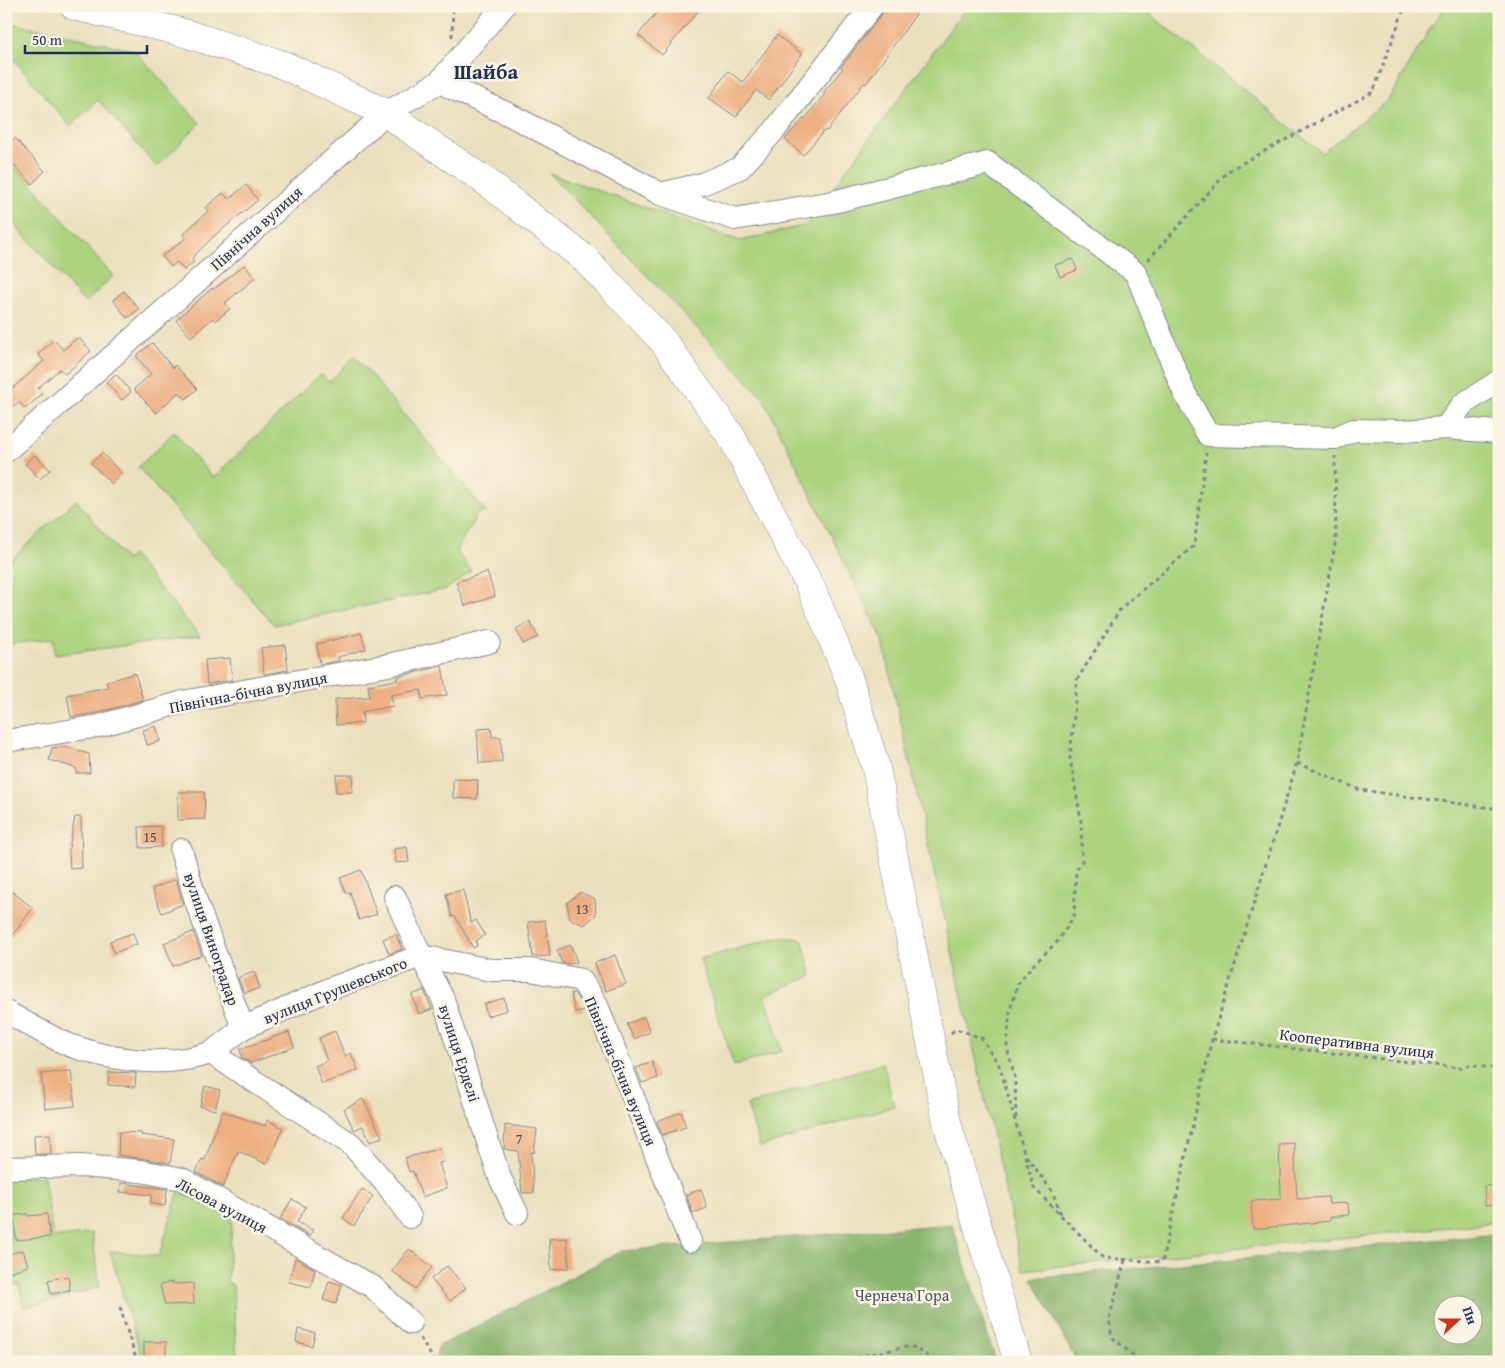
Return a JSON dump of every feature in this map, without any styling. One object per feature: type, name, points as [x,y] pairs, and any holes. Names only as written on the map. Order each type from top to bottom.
[{"type":"highway","points":[[74,6],[181,32],[281,64],[386,113],[488,183],[585,259],[663,341],[730,436],[811,588],[848,676],[876,768],[947,1123],[1018,1362]]},
{"type":"street","name":"Північна вулиця","points":[[6,451],[386,113],[439,82],[504,6]]},
{"type":"street","points":[[661,194],[702,184],[740,168],[773,132],[872,6]]},
{"type":"street","points":[[439,82],[510,115],[661,194],[735,219],[833,202],[988,163],[1136,273],[1184,392],[1208,435],[1335,438],[1354,430],[1402,431],[1445,428],[1499,432]]},
{"type":"street","points":[[1445,428],[1463,404],[1499,382]]},
{"type":"street","name":"Північна-бічна вулиця","points":[[6,741],[99,726],[183,702],[388,665],[489,642]]},
{"type":"street","name":"вулиця Виноградар","points":[[181,850],[197,904],[243,1028]]},
{"type":"street","name":"вулиця Ерделі","points":[[395,897],[421,956],[443,999],[488,1144],[500,1178],[517,1213]]},
{"type":"street","name":"вулиця Грушевського","points":[[211,1053],[243,1028],[332,988],[421,956],[498,970]]},
{"type":"street","name":"Північна-бічна вулиця","points":[[498,970],[531,970],[581,980],[596,1003],[690,1241]]},
{"type":"street","points":[[6,1012],[74,1047],[133,1061],[171,1061],[195,1058],[211,1053],[351,1144],[387,1185],[410,1217]]},
{"type":"street","name":"Лісова вулиця","points":[[6,1168],[81,1166],[141,1172],[182,1179],[373,1287],[411,1323]]},
{"type":"path","points":[[1136,273],[1228,171],[1373,92],[1405,6]]},
{"type":"path","points":[[1062,1216],[1052,1191],[1023,1152],[1016,1119],[1015,1078],[1007,1048],[1010,1010],[1018,983],[1030,968],[1058,941],[1074,916],[1076,871],[1082,861],[1081,820],[1070,758],[1077,680],[1121,608],[1194,546],[1208,435]]},
{"type":"path","points":[[930,1044],[956,1030],[982,1038],[1000,1067],[1034,1188],[1103,1258],[1162,1262],[1212,1039],[1297,763],[1336,539],[1335,438]]},
{"type":"path","points":[[1297,763],[1360,790],[1499,809]]},
{"type":"path","name":"Кооперативна вулиця","points":[[1212,1039],[1460,1068],[1472,1065],[1499,1069]]},
{"type":"path","points":[[1125,1260],[1109,1319],[1112,1337],[1141,1362]]},
{"type":"path","points":[[120,1307],[137,1362]]},
{"type":"path","points":[[411,1323],[434,1361]]},
{"type":"path","points":[[833,1362],[911,1346],[937,1362]]},
{"type":"green space","points":[[967,6],[1140,6],[1322,153],[1389,99],[1431,27],[1446,6],[1499,6],[1499,1222],[1023,1270],[882,638],[762,396],[549,173],[740,241],[806,225]]},
{"type":"green space","points":[[6,22],[134,50],[200,123],[157,167],[98,100],[70,126],[6,50]]},
{"type":"green space","points":[[6,156],[113,276],[85,303],[6,215]]},
{"type":"green space","points":[[355,356],[486,512],[479,512],[456,551],[471,571],[447,589],[274,625],[138,467],[174,432],[213,478],[321,374],[329,382]]},
{"type":"green space","points":[[76,500],[126,560],[132,555],[200,636],[54,655],[54,638],[6,645],[6,564]]},
{"type":"green space","points":[[780,937],[802,939],[812,976],[765,995],[782,1051],[734,1066],[700,959]]},
{"type":"green space","points":[[883,1063],[894,1106],[760,1147],[747,1105]]},
{"type":"green space","points":[[44,1177],[53,1238],[92,1233],[100,1287],[24,1308],[19,1285],[6,1288],[6,1246],[11,1245],[6,1213],[6,1178]]},
{"type":"green space","points":[[180,1187],[233,1214],[227,1283],[233,1285],[237,1362],[143,1362],[110,1251],[159,1256]]},
{"type":"green space","name":"Чернеча Гора","points":[[952,1224],[996,1362],[434,1362],[439,1346],[622,1251]]},
{"type":"green space","points":[[1499,1234],[1499,1362],[1077,1362],[1032,1278]]},
{"type":"building","points":[[662,6],[702,6],[662,55],[638,35]]},
{"type":"building","points":[[885,6],[922,6],[866,84],[864,83],[827,131],[825,130],[803,155],[785,139],[804,120],[825,94],[823,93],[882,14]]},
{"type":"building","points":[[777,35],[802,54],[769,100],[756,90],[736,117],[709,98],[728,71],[743,82]]},
{"type":"building","points":[[15,138],[45,171],[32,184],[6,157],[6,147]]},
{"type":"building","points":[[246,185],[258,200],[213,237],[192,258],[194,262],[184,270],[177,262],[171,267],[162,256],[186,238],[183,234],[208,211],[205,208],[223,193],[229,199]]},
{"type":"building","points":[[1073,259],[1077,270],[1060,277],[1055,265]]},
{"type":"building","points":[[244,265],[255,278],[225,303],[230,309],[215,321],[213,318],[191,337],[176,320],[212,288],[213,290]]},
{"type":"building","points":[[124,291],[139,309],[127,318],[113,300]]},
{"type":"building","points":[[78,337],[91,351],[65,374],[60,369],[38,388],[42,394],[25,409],[19,402],[13,406],[6,399],[6,394],[44,361],[38,354],[54,340],[63,350]]},
{"type":"building","points":[[152,343],[173,368],[175,365],[197,389],[186,399],[179,392],[156,413],[134,389],[151,374],[136,356]]},
{"type":"building","points":[[116,374],[131,392],[122,400],[106,382]]},
{"type":"building","points":[[102,453],[122,474],[112,484],[91,463]]},
{"type":"building","points":[[35,455],[50,470],[40,479],[25,464]]},
{"type":"building","points":[[487,572],[495,596],[465,606],[456,582]]},
{"type":"building","points":[[530,621],[538,637],[523,644],[516,629]]},
{"type":"building","points":[[361,633],[366,649],[338,657],[339,661],[320,664],[317,644]]},
{"type":"building","points":[[285,645],[288,670],[264,674],[261,648]]},
{"type":"building","points":[[230,658],[232,680],[207,684],[205,660]]},
{"type":"building","points":[[442,666],[447,695],[422,699],[421,690],[391,695],[393,706],[362,712],[363,723],[336,725],[335,699],[370,697],[368,685],[397,680],[397,677]]},
{"type":"building","points":[[135,673],[143,700],[96,713],[71,717],[67,695],[108,687],[106,682]]},
{"type":"building","points":[[156,726],[160,741],[147,745],[143,730]]},
{"type":"building","points":[[491,728],[492,737],[501,737],[502,762],[479,763],[477,729]]},
{"type":"building","points":[[64,747],[89,754],[90,773],[76,773],[76,768],[49,760],[52,748]]},
{"type":"building","points":[[336,775],[353,775],[352,792],[336,792]]},
{"type":"building","points":[[453,779],[478,780],[477,799],[453,798]]},
{"type":"building","points":[[178,792],[204,792],[205,819],[178,820]]},
{"type":"building","points":[[75,817],[81,817],[82,868],[70,869],[69,849]]},
{"type":"building","points":[[161,826],[162,847],[140,848],[139,827]]},
{"type":"building","points":[[407,847],[409,862],[396,863],[394,849]]},
{"type":"building","points":[[361,870],[377,914],[359,920],[350,892],[346,893],[340,878]]},
{"type":"building","points":[[176,879],[183,904],[162,913],[152,889]]},
{"type":"building","points":[[6,887],[33,908],[6,944]]},
{"type":"building","points":[[463,890],[471,923],[476,920],[485,935],[476,941],[477,946],[473,948],[455,916],[452,917],[446,894]]},
{"type":"building","points":[[580,892],[595,899],[596,915],[584,925],[570,919],[567,903]]},
{"type":"building","points":[[545,920],[550,956],[533,957],[528,922]]},
{"type":"building","points":[[193,932],[202,955],[173,966],[164,943]]},
{"type":"building","points":[[133,933],[137,944],[114,953],[110,941]]},
{"type":"building","points":[[396,934],[402,949],[389,954],[383,939]]},
{"type":"building","points":[[571,945],[577,962],[570,964],[562,963],[557,950]]},
{"type":"building","points":[[615,955],[626,984],[606,991],[595,963]]},
{"type":"building","points":[[254,972],[260,988],[244,993],[238,978]]},
{"type":"building","points":[[424,990],[432,1009],[419,1014],[412,995]]},
{"type":"building","points":[[571,993],[574,993],[585,1010],[575,1012]]},
{"type":"building","points":[[504,998],[507,1010],[487,1016],[484,1004]]},
{"type":"building","points":[[644,1017],[650,1032],[634,1039],[627,1024]]},
{"type":"building","points":[[335,1031],[345,1056],[351,1053],[358,1070],[322,1084],[315,1066],[327,1061],[319,1038]]},
{"type":"building","points":[[289,1032],[294,1047],[251,1063],[242,1058],[240,1049]]},
{"type":"building","points":[[652,1062],[658,1078],[642,1083],[636,1068]]},
{"type":"building","points":[[71,1071],[75,1106],[45,1109],[41,1074]]},
{"type":"building","points":[[109,1072],[136,1073],[135,1087],[108,1085]]},
{"type":"building","points":[[205,1086],[220,1090],[215,1110],[200,1106]]},
{"type":"building","points":[[363,1099],[382,1137],[370,1142],[363,1126],[354,1130],[344,1109]]},
{"type":"building","points":[[222,1111],[265,1126],[267,1120],[283,1128],[266,1164],[238,1151],[223,1187],[196,1172],[202,1159],[205,1160]]},
{"type":"building","points":[[681,1112],[686,1127],[662,1135],[657,1121]]},
{"type":"building","points":[[505,1125],[537,1129],[534,1153],[531,1152],[534,1193],[522,1193],[518,1151],[504,1149]]},
{"type":"building","points":[[119,1132],[141,1133],[141,1135],[174,1139],[170,1163],[118,1155]]},
{"type":"building","points":[[50,1134],[51,1154],[35,1154],[34,1135]]},
{"type":"building","points":[[1294,1143],[1297,1199],[1328,1197],[1329,1204],[1348,1203],[1349,1215],[1330,1217],[1330,1221],[1253,1229],[1251,1201],[1281,1199],[1279,1144]]},
{"type":"building","points":[[441,1148],[444,1162],[439,1163],[447,1188],[422,1197],[413,1171],[409,1172],[405,1158]]},
{"type":"building","points":[[121,1183],[167,1189],[165,1206],[150,1203],[152,1195],[120,1192]]},
{"type":"building","points":[[1499,1185],[1499,1204],[1485,1205],[1484,1186]]},
{"type":"building","points":[[362,1189],[373,1196],[354,1226],[343,1218]]},
{"type":"building","points":[[701,1189],[707,1208],[693,1213],[686,1195]]},
{"type":"building","points":[[292,1199],[306,1207],[297,1222],[313,1230],[310,1236],[280,1219]]},
{"type":"building","points":[[27,1214],[28,1216],[47,1214],[50,1237],[16,1240],[14,1215]]},
{"type":"building","points":[[567,1238],[569,1268],[551,1270],[549,1239]]},
{"type":"building","points":[[409,1249],[432,1267],[415,1289],[392,1271]]},
{"type":"building","points":[[23,1250],[28,1266],[6,1273],[6,1255]]},
{"type":"building","points":[[295,1258],[315,1269],[311,1287],[289,1282]]},
{"type":"building","points":[[447,1266],[466,1288],[450,1301],[431,1279]]},
{"type":"building","points":[[68,1276],[70,1290],[51,1294],[48,1280]]},
{"type":"building","points":[[329,1281],[342,1285],[336,1304],[323,1300]]},
{"type":"building","points":[[172,1282],[173,1284],[193,1283],[194,1304],[165,1305],[160,1285]]},
{"type":"building","points":[[298,1329],[315,1333],[312,1346],[296,1342]]},
{"type":"building","points":[[144,1342],[166,1342],[166,1360],[144,1360]]},
{"type":"district","name":"Шайба","points":[[486,72]]}]
